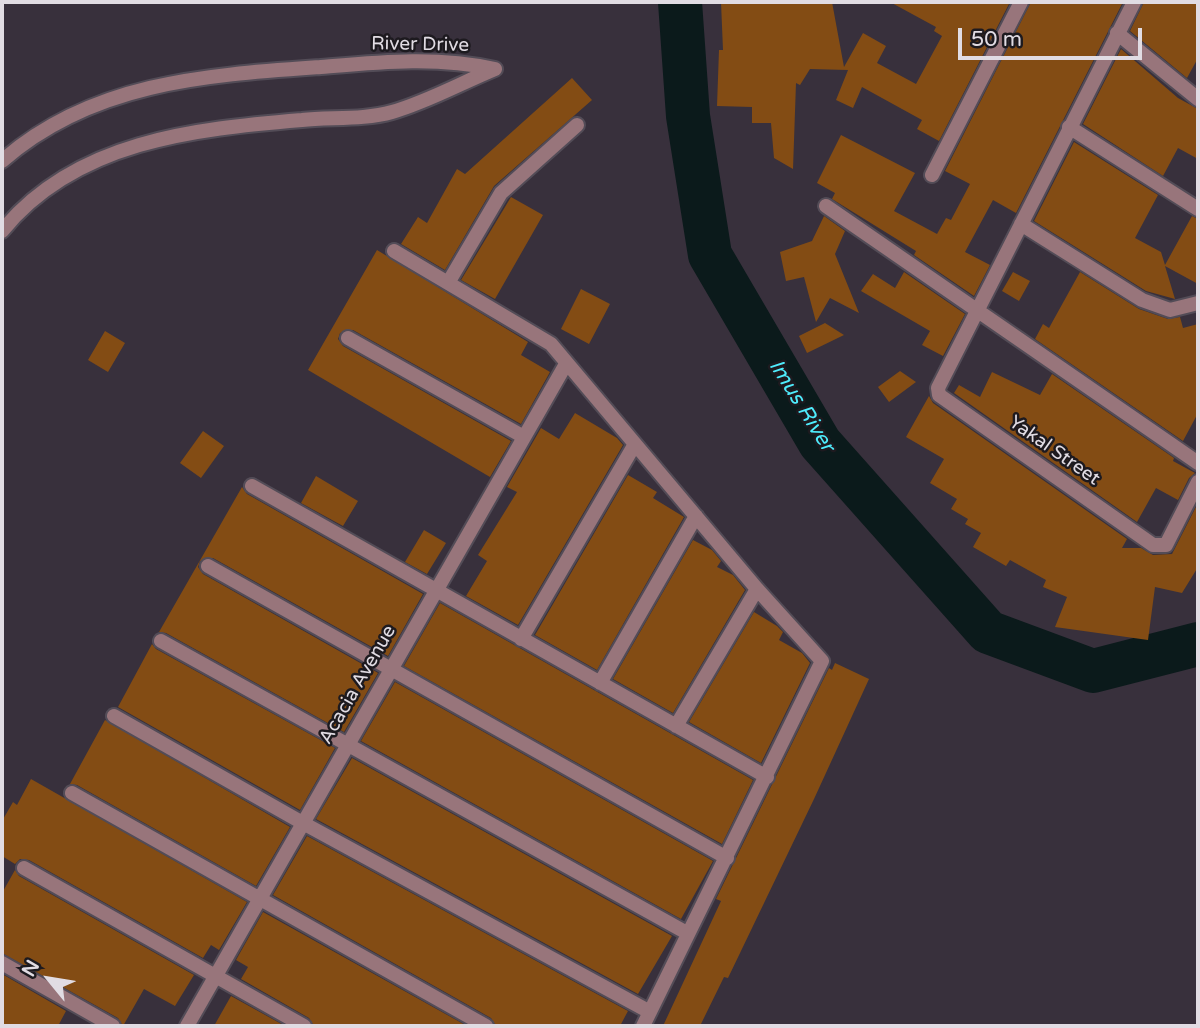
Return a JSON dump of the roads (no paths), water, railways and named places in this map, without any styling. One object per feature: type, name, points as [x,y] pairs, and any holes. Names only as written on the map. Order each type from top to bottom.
[{"type":"street","points":[[932,175],[1021,2]]},
{"type":"street","points":[[977,311],[1134,2]]},
{"type":"street","points":[[1118,33],[1197,95]]},
{"type":"street","name":"River Drive","points":[[2,161],[54,125],[90,106],[130,91],[175,81],[217,75],[402,61],[441,61],[495,69],[390,113],[212,128],[133,145],[75,172],[42,192],[2,231]]},
{"type":"street","points":[[448,283],[501,193],[577,125]]},
{"type":"street","points":[[1069,127],[1198,209]]},
{"type":"street","points":[[826,205],[1198,463]]},
{"type":"street","points":[[1021,224],[1142,300],[1170,310],[1198,303]]},
{"type":"street","points":[[394,251],[551,344],[757,589],[822,661],[643,1026]]},
{"type":"street","name":"Yakal Street","points":[[977,311],[938,388],[939,395],[1153,545],[1166,545],[1198,482]]},
{"type":"street","points":[[348,338],[524,437]]},
{"type":"street","name":"Acacia Avenue","points":[[187,1026],[301,822],[566,364]]},
{"type":"street","points":[[521,639],[635,444]]},
{"type":"street","points":[[253,486],[767,777]]},
{"type":"street","points":[[600,683],[695,516]]},
{"type":"street","points":[[208,566],[727,858]]},
{"type":"street","points":[[676,726],[757,589]]},
{"type":"street","points":[[161,641],[687,933]]},
{"type":"street","points":[[114,716],[301,822],[650,1012]]},
{"type":"street","points":[[72,793],[486,1026]]},
{"type":"street","points":[[24,868],[304,1026]]},
{"type":"street","points":[[2,963],[113,1026]]},
{"type":"waterway","name":"Imus River","points":[[680,2],[688,116],[710,255],[820,443],[988,632],[1093,671],[1198,644]]}]
